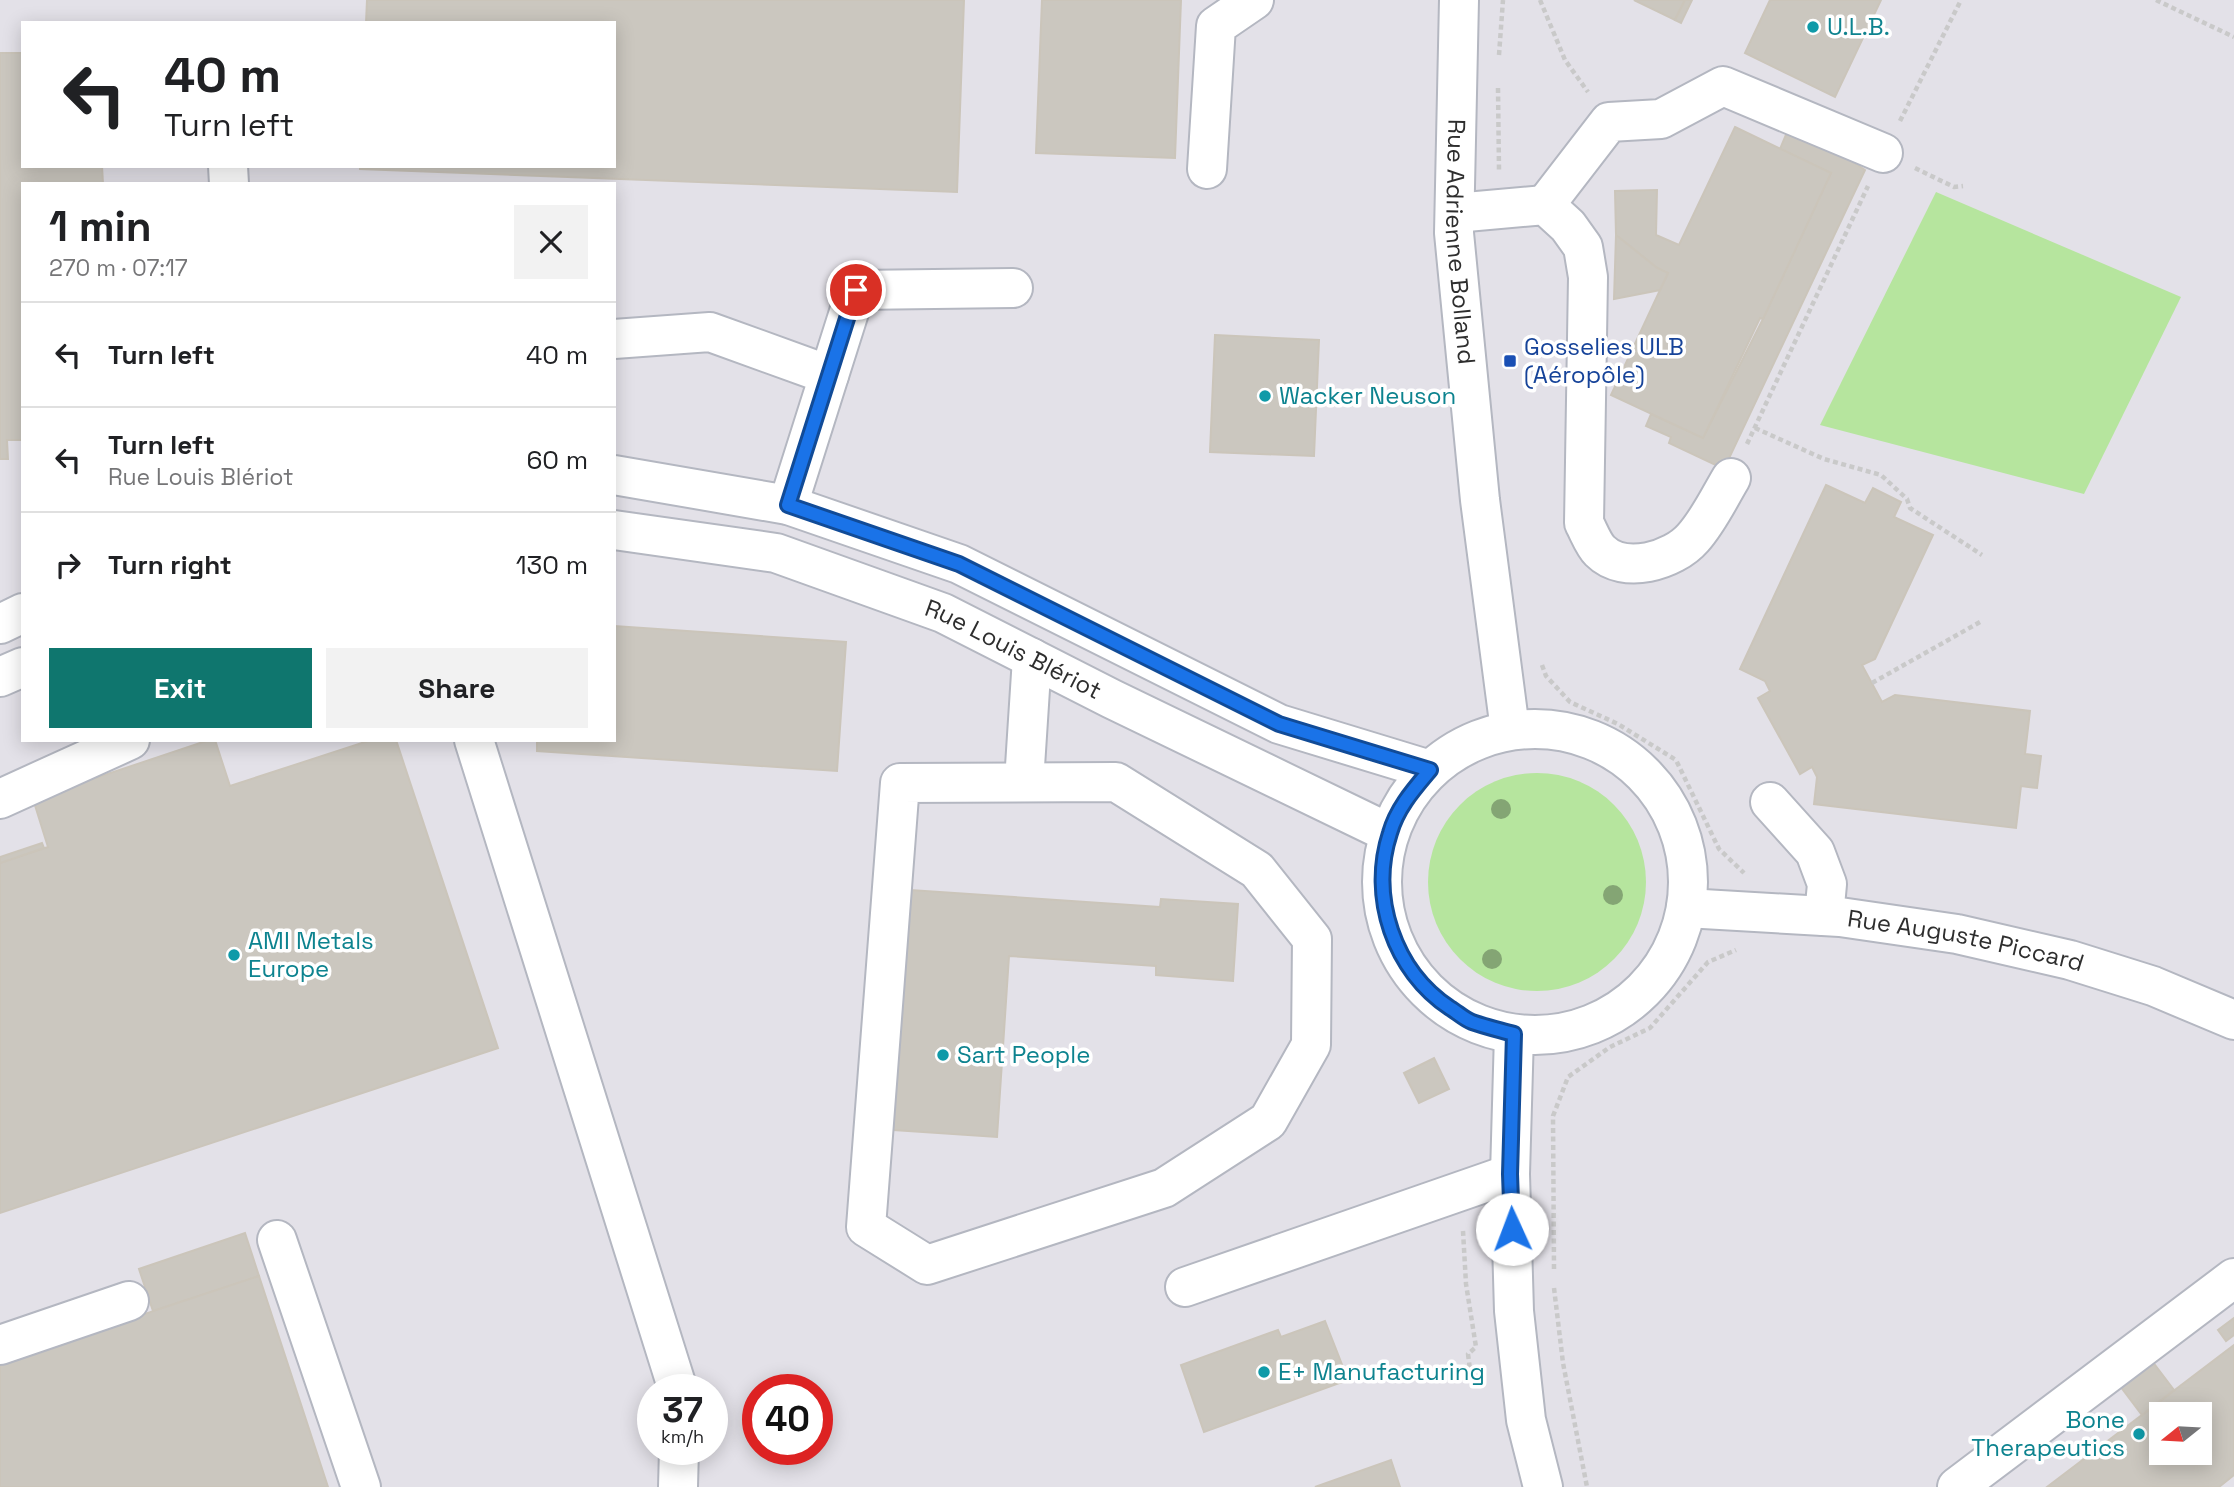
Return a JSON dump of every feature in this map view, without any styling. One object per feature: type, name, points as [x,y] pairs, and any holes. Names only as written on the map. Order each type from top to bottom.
[{"type":"street","points":[[1207,169],[1216,26],[1254,0]]},
{"type":"street","name":"Rue Adrienne Bolland","points":[[1459,0],[1454,233],[1480,500],[1510,730]]},
{"type":"street","points":[[1455,213],[1545,205],[1609,122],[1661,119],[1723,86],[1883,153]]},
{"type":"street","points":[[1545,205],[1568,226],[1583,247],[1588,277],[1584,523],[1599,550],[1615,562],[1640,564],[1667,556],[1692,540],[1731,478]]},
{"type":"street","points":[[788,505],[856,290],[1013,288]]},
{"type":"street","points":[[616,339],[710,332],[829,374]]},
{"type":"street","points":[[616,475],[788,505],[959,564],[1279,724],[1430,770]]},
{"type":"street","name":"Rue Louis Blériot","points":[[616,530],[776,554],[943,613],[1390,833]]},
{"type":"street","points":[[0,624],[21,614]]},
{"type":"street","points":[[1024,782],[1032,659]]},
{"type":"street","points":[[0,677],[21,668]]},
{"type":"street","points":[[1510,730],[1559,730],[1605,745],[1644,774],[1672,813],[1687,860],[1686,908],[1674,949],[1645,990],[1622,1009],[1596,1024],[1565,1033],[1532,1036],[1514,1034],[1471,1021],[1433,997],[1405,963],[1387,921],[1382,877],[1390,833],[1405,799],[1430,770],[1467,744],[1510,730]]},
{"type":"street","points":[[0,799],[126,742]]},
{"type":"street","points":[[475,742],[673,1374]]},
{"type":"street","points":[[1024,782],[1116,782],[1257,870],[1312,939],[1311,1045],[1268,1121],[1164,1188],[927,1265],[866,1227],[900,783],[1024,782]]},
{"type":"street","points":[[1770,802],[1815,852],[1827,884],[1825,916]]},
{"type":"street","name":"Rue Auguste Piccard","points":[[1686,908],[1825,916],[1957,934],[2070,960],[2153,986],[2234,1020]]},
{"type":"street","points":[[1514,1034],[1510,1174],[1514,1311],[1526,1420],[1543,1487]]},
{"type":"street","points":[[1185,1287],[1510,1174]]},
{"type":"street","points":[[277,1240],[361,1487]]},
{"type":"street","points":[[1957,1487],[2234,1278]]},
{"type":"street","points":[[0,1345],[129,1301]]},
{"type":"street","points":[[678,1487],[679,1465]]},
{"type":"path","points":[[1498,64],[1503,0]]},
{"type":"path","points":[[1539,0],[1565,60],[1609,122]]},
{"type":"path","points":[[1731,478],[1883,153],[1961,0]]},
{"type":"path","points":[[2155,0],[2234,37]]},
{"type":"path","points":[[1494,210],[1499,162],[1498,77]]},
{"type":"path","points":[[1883,153],[1954,187],[1962,186]]},
{"type":"path","points":[[1755,428],[1824,459],[1881,475],[1907,499],[1910,508],[1982,555]]},
{"type":"path","points":[[1872,683],[1980,622]]},
{"type":"path","points":[[1542,664],[1546,676],[1570,702],[1618,723],[1676,760],[1719,849],[1743,873],[1755,875]]},
{"type":"path","points":[[1554,1270],[1553,1116],[1568,1077],[1610,1047],[1650,1028],[1709,962],[1745,947]]},
{"type":"path","points":[[1554,1283],[1563,1363],[1587,1487]]},
{"type":"shaded area","points":[[0,0],[2234,0],[2234,1487],[0,1487]]},
{"type":"green space","points":[[1936,192],[2181,297],[2084,494],[1820,425]]},
{"type":"green space","points":[[1537,773],[1579,781],[1598,791],[1614,805],[1628,821],[1638,840],[1646,882],[1638,924],[1628,943],[1614,959],[1598,973],[1579,983],[1537,991],[1495,983],[1476,973],[1460,959],[1446,943],[1436,924],[1428,882],[1436,840],[1446,821],[1460,805],[1476,791],[1495,781]]},
{"type":"building","points":[[367,0],[964,0],[957,192],[360,169],[616,168],[616,21],[366,21]]},
{"type":"building","points":[[1042,0],[1181,0],[1175,158],[1036,153]]},
{"type":"building","points":[[1634,0],[1685,0],[1675,20]]},
{"type":"building","points":[[1685,0],[1692,0],[1681,23],[1675,20]]},
{"type":"building","name":"U.L.B.","points":[[1770,0],[1881,0],[1835,97],[1745,53]]},
{"type":"building","points":[[0,53],[21,53],[21,168],[102,168],[103,182],[21,182],[21,440],[7,440],[8,459],[0,459]]},
{"type":"building","points":[[1790,125],[1815,136],[1865,170],[1724,469],[1669,443],[1671,437],[1646,426],[1651,414],[1703,438],[1763,319],[1831,173],[1780,149]]},
{"type":"building","points":[[1735,127],[1831,173],[1763,319],[1760,318],[1703,438],[1611,395],[1668,273],[1657,268],[1616,235],[1615,191],[1657,190],[1656,235],[1679,245]]},
{"type":"building","points":[[1616,235],[1657,268],[1668,273],[1660,290],[1614,299]]},
{"type":"building","name":"Wacker Neuson","points":[[1215,335],[1319,340],[1314,456],[1210,452]]},
{"type":"building","points":[[1826,485],[1865,503],[1873,488],[1901,502],[1894,517],[1933,535],[1875,659],[1862,665],[1882,702],[1895,695],[2030,711],[2025,754],[2041,756],[2037,788],[2021,786],[2016,828],[1814,804],[1817,777],[1812,767],[1800,774],[1758,698],[1770,691],[1765,681],[1740,669]]},
{"type":"building","points":[[616,626],[846,642],[837,771],[537,751],[537,742],[616,742]]},
{"type":"building","name":"AMI Metals Europe","points":[[203,742],[216,742],[230,786],[365,742],[397,742],[498,1048],[0,1213],[0,863],[48,847],[33,799]]},
{"type":"building","points":[[42,843],[44,848],[0,863],[0,857]]},
{"type":"building","name":"Sart People","points":[[895,889],[1160,907],[1161,899],[1238,904],[1233,981],[1156,975],[1156,966],[1009,956],[997,1137],[879,1129]]},
{"type":"building","points":[[1434,1058],[1449,1089],[1419,1103],[1404,1073]]},
{"type":"building","points":[[245,1233],[259,1276],[153,1311],[139,1269]]},
{"type":"building","points":[[259,1276],[328,1487],[0,1487],[0,1362]]},
{"type":"building","points":[[2234,1318],[2234,1335],[2226,1341],[2218,1330]]},
{"type":"building","name":"E+ Manufacturing","points":[[1325,1321],[1348,1380],[1204,1432],[1181,1365],[1278,1330],[1281,1337]]},
{"type":"building","name":"Bone Therapeutics","points":[[2234,1345],[2234,1475],[2219,1487],[2047,1487],[2149,1410],[2149,1465],[2212,1465],[2212,1402],[2159,1402]]},
{"type":"building","points":[[2149,1357],[2174,1390],[2159,1402],[2149,1402],[2149,1410],[2142,1415],[2117,1382]]},
{"type":"building","points":[[1391,1460],[1400,1487],[1315,1487]]},
{"type":"place","name":"U.L.B.","points":[[1813,27]]},
{"type":"place","name":"Gosselies ULB (Aéropôle)","points":[[1510,361]]},
{"type":"place","name":"Wacker Neuson","points":[[1265,396]]},
{"type":"place","name":"AMI Metals Europe","points":[[234,955]]},
{"type":"place","name":"Sart People","points":[[943,1055]]},
{"type":"place","name":"E+ Manufacturing","points":[[1264,1372]]},
{"type":"place","name":"Bone Therapeutics","points":[[2139,1434]]},
{"type":"route","points":[[856,290],[788,505],[959,564],[1279,724],[1430,770],[1405,799],[1390,833],[1382,877],[1387,921],[1405,963],[1433,997],[1471,1021],[1514,1034],[1510,1174],[1512,1229]]}]
